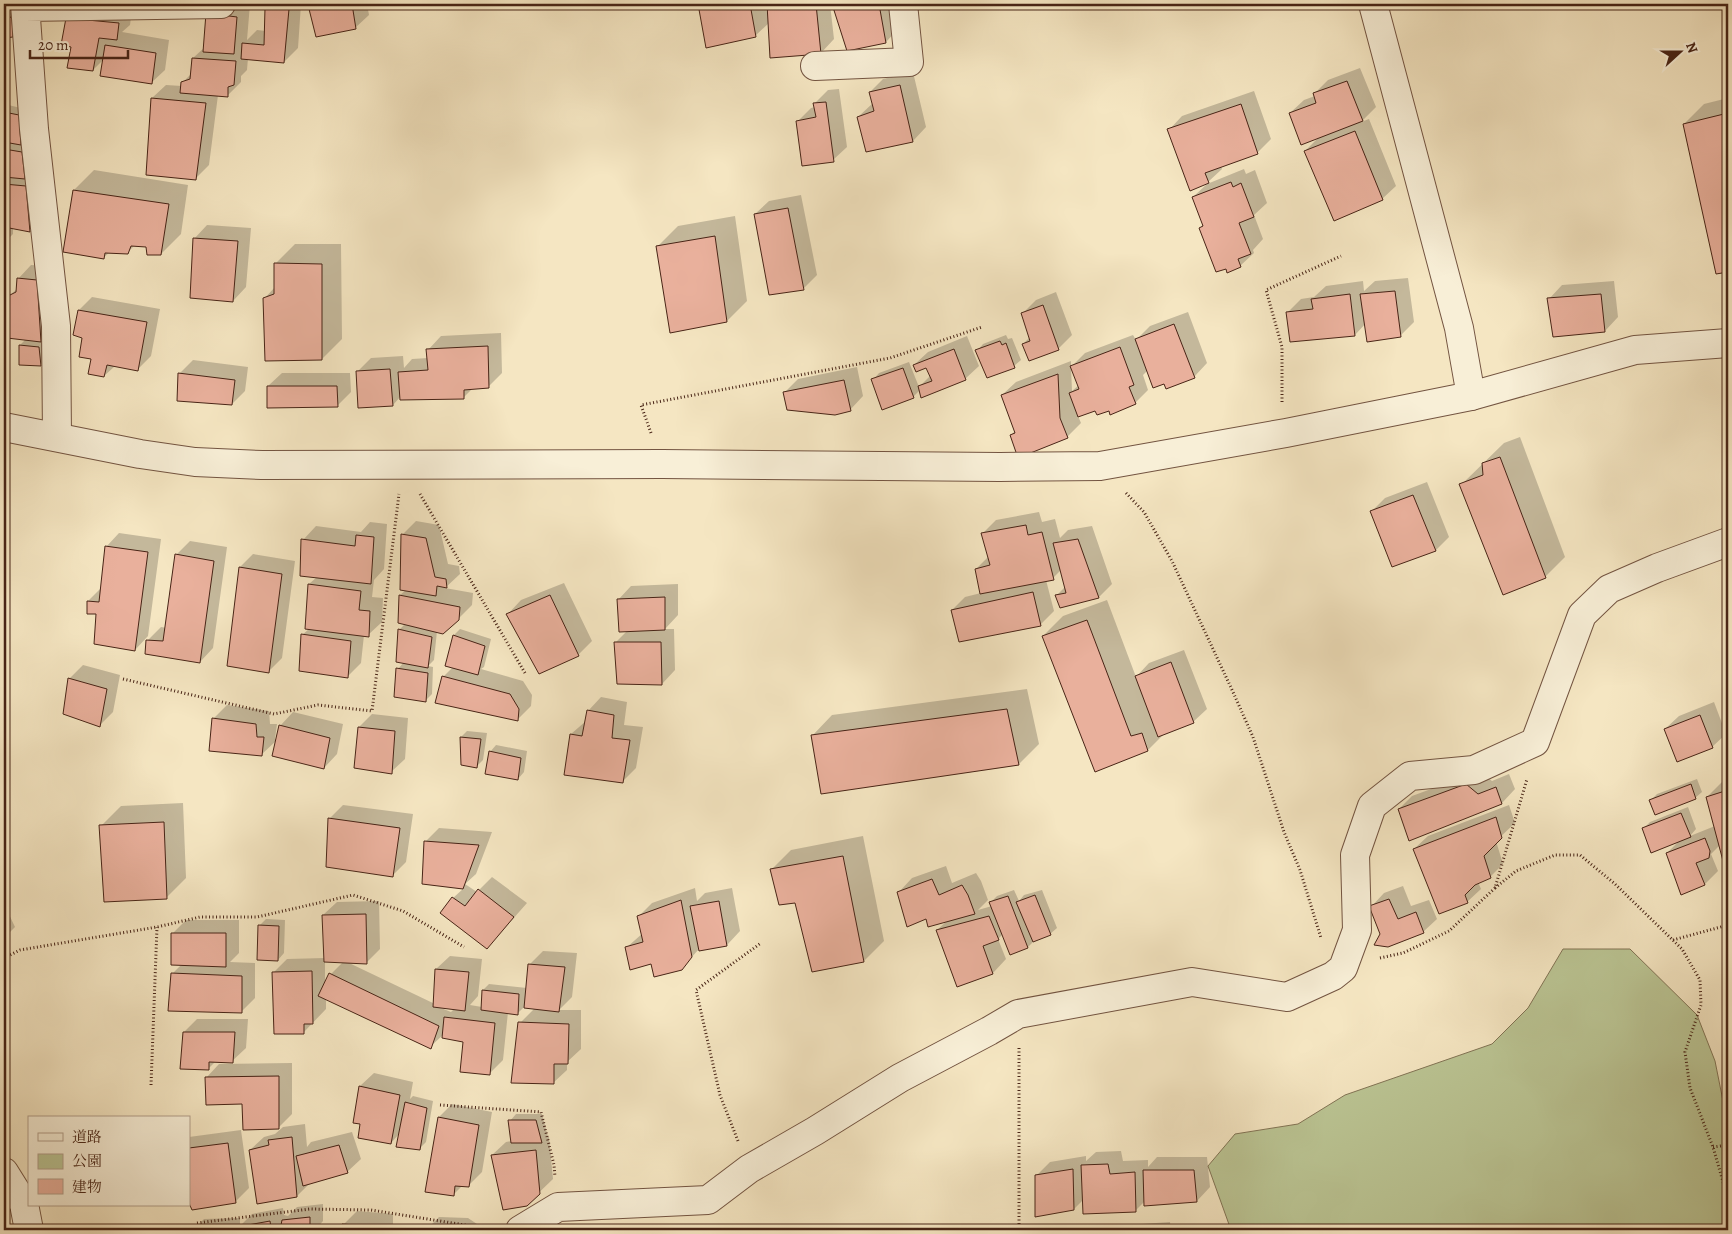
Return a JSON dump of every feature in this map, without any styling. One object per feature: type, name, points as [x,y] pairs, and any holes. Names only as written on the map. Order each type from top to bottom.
[{"type":"street","points":[[57,437],[56,326],[34,129],[25,5],[222,4]]},
{"type":"street","points":[[815,66],[909,62],[903,4]]},
{"type":"street","points":[[1373,4],[1459,328],[1471,396]]},
{"type":"street","points":[[4,427],[140,454],[194,462],[262,465],[1100,466],[1286,433],[1471,396],[1635,350],[1728,343]]},
{"type":"street","points":[[520,1230],[558,1207],[708,1200],[749,1169],[815,1131],[900,1078],[1018,1014],[1192,982],[1287,996],[1338,972],[1357,930],[1355,855],[1372,806],[1410,776],[1474,770],[1535,742],[1582,615],[1609,589],[1657,568],[1728,542]]},
{"type":"street","points":[[4,1172],[24,1204],[29,1230]]},
{"type":"path","points":[[1286,433],[1282,406],[1282,347],[1266,290],[1340,256]]},
{"type":"path","points":[[662,464],[641,405],[890,358],[982,327]]},
{"type":"path","points":[[403,466],[525,673]]},
{"type":"path","points":[[123,680],[274,714],[318,705],[372,711],[403,466]]},
{"type":"path","points":[[1100,466],[1144,512],[1172,560],[1253,737],[1284,832],[1338,972],[1403,953],[1449,931],[1516,871],[1555,855],[1580,855],[1615,884],[1682,949],[1700,980],[1701,1005],[1685,1052],[1690,1088],[1713,1147],[1728,1200]]},
{"type":"path","points":[[1495,888],[1524,795],[1535,742]]},
{"type":"path","points":[[4,958],[20,950],[158,927],[200,917],[257,917],[353,895],[403,911],[464,947]]},
{"type":"path","points":[[1673,940],[1728,925]]},
{"type":"path","points":[[151,1085],[158,927]]},
{"type":"path","points":[[749,1169],[720,1095],[696,990],[761,943]]},
{"type":"path","points":[[1018,1014],[1020,1084],[1019,1230]]},
{"type":"path","points":[[440,1104],[541,1112],[554,1165],[558,1207]]},
{"type":"path","points":[[1713,1147],[1728,1145]]},
{"type":"path","points":[[197,1223],[310,1209],[371,1210],[498,1230]]},
{"type":"green space","points":[[1563,949],[1630,949],[1697,1015],[1715,1061],[1728,1126],[1728,1230],[1231,1230],[1208,1166],[1235,1134],[1298,1124],[1345,1095],[1492,1044],[1528,1008]]},
{"type":"building","points":[[352,4],[356,29],[316,37],[308,5]]},
{"type":"building","points":[[698,4],[750,4],[756,37],[706,48]]},
{"type":"building","points":[[767,4],[816,4],[821,54],[770,58]]},
{"type":"building","points":[[832,4],[879,4],[886,43],[847,51]]},
{"type":"building","points":[[265,8],[289,9],[284,63],[241,59],[242,43],[264,45]]},
{"type":"building","points":[[206,13],[237,17],[234,54],[203,52]]},
{"type":"building","points":[[12,17],[13,37],[4,38],[4,18]]},
{"type":"building","points":[[66,18],[119,23],[117,40],[99,38],[93,71],[67,68],[71,47],[61,45]]},
{"type":"building","points":[[105,45],[156,53],[152,84],[100,76]]},
{"type":"building","points":[[192,58],[236,61],[234,85],[228,87],[228,97],[180,93],[181,82],[190,79]]},
{"type":"building","points":[[1347,81],[1363,121],[1301,145],[1289,113],[1316,103],[1313,93]]},
{"type":"building","points":[[900,85],[913,142],[866,152],[857,117],[874,111],[869,92]]},
{"type":"building","points":[[151,98],[206,103],[196,180],[146,175]]},
{"type":"building","points":[[826,102],[834,162],[802,166],[796,121],[816,117],[813,103]]},
{"type":"building","points":[[1241,104],[1258,154],[1205,173],[1209,183],[1190,191],[1167,129]]},
{"type":"building","points":[[4,112],[19,115],[21,145],[4,142]]},
{"type":"building","points":[[1728,113],[1728,272],[1716,274],[1683,124]]},
{"type":"building","points":[[1355,131],[1383,200],[1334,221],[1304,151]]},
{"type":"building","points":[[4,149],[22,152],[25,179],[4,177]]},
{"type":"building","points":[[1231,182],[1233,187],[1241,183],[1254,217],[1239,223],[1251,254],[1238,259],[1241,267],[1227,273],[1226,269],[1216,272],[1199,228],[1203,226],[1192,197]]},
{"type":"building","points":[[4,184],[26,186],[30,232],[4,227]]},
{"type":"building","points":[[73,190],[169,204],[161,255],[147,255],[146,247],[131,246],[128,254],[105,253],[104,259],[63,252]]},
{"type":"building","points":[[788,208],[804,290],[769,295],[754,214]]},
{"type":"building","points":[[715,236],[727,322],[670,333],[656,246]]},
{"type":"building","points":[[193,238],[238,241],[233,302],[190,298]]},
{"type":"building","points":[[274,263],[322,264],[322,360],[265,361],[263,298],[274,294]]},
{"type":"building","points":[[17,278],[37,280],[41,342],[7,338],[8,296],[16,292]]},
{"type":"building","points":[[1395,291],[1401,337],[1367,342],[1360,294]]},
{"type":"building","points":[[1350,294],[1355,336],[1290,342],[1286,312],[1313,309],[1311,299]]},
{"type":"building","points":[[1601,294],[1605,332],[1553,337],[1547,298]]},
{"type":"building","points":[[1043,305],[1059,350],[1029,361],[1022,344],[1030,341],[1021,313]]},
{"type":"building","points":[[78,310],[147,322],[138,371],[107,365],[104,377],[88,374],[91,359],[79,357],[82,338],[73,335]]},
{"type":"building","points":[[1174,324],[1195,378],[1166,389],[1164,384],[1153,388],[1135,339]]},
{"type":"building","points":[[1000,341],[1002,345],[1006,343],[1015,368],[987,378],[975,350]]},
{"type":"building","points":[[19,345],[39,347],[41,366],[19,365]]},
{"type":"building","points":[[488,346],[489,388],[464,390],[464,399],[400,400],[398,372],[428,370],[426,349]]},
{"type":"building","points":[[1120,347],[1134,385],[1129,387],[1136,404],[1110,415],[1109,411],[1097,415],[1095,411],[1078,417],[1069,393],[1079,389],[1070,366]]},
{"type":"building","points":[[954,349],[966,380],[921,398],[918,386],[932,381],[926,368],[916,372],[913,365]]},
{"type":"building","points":[[903,368],[914,398],[882,410],[871,379]]},
{"type":"building","points":[[390,369],[393,406],[358,408],[356,371]]},
{"type":"building","points":[[178,373],[235,380],[232,405],[177,401]]},
{"type":"building","points":[[1058,374],[1060,418],[1068,438],[1018,458],[1010,435],[1015,433],[1001,395]]},
{"type":"building","points":[[844,380],[851,411],[835,415],[787,410],[783,392]]},
{"type":"building","points":[[267,386],[337,386],[338,407],[267,408]]},
{"type":"building","points":[[1500,457],[1546,578],[1503,595],[1459,484],[1483,475],[1482,463]]},
{"type":"building","points":[[1413,495],[1436,551],[1392,567],[1370,511]]},
{"type":"building","points":[[1026,525],[1028,535],[1042,532],[1054,580],[980,594],[975,569],[990,565],[981,533]]},
{"type":"building","points":[[401,534],[426,538],[435,577],[446,579],[447,588],[437,586],[436,596],[400,590]]},
{"type":"building","points":[[356,535],[374,537],[371,584],[300,576],[301,539],[355,546]]},
{"type":"building","points":[[1078,539],[1099,598],[1060,608],[1055,595],[1066,593],[1053,543]]},
{"type":"building","points":[[105,546],[148,552],[135,651],[94,644],[96,614],[87,614],[87,601],[99,602]]},
{"type":"building","points":[[175,554],[214,561],[200,663],[145,654],[146,640],[163,641]]},
{"type":"building","points":[[239,567],[282,574],[269,673],[227,666]]},
{"type":"building","points":[[308,584],[361,591],[359,610],[370,611],[369,637],[305,629]]},
{"type":"building","points":[[1033,592],[1041,626],[959,642],[951,610]]},
{"type":"building","points":[[399,595],[460,607],[459,620],[443,634],[398,623]]},
{"type":"building","points":[[550,595],[579,656],[539,674],[506,614]]},
{"type":"building","points":[[665,597],[665,630],[619,632],[617,599]]},
{"type":"building","points":[[1087,620],[1131,736],[1142,733],[1148,751],[1095,772],[1042,636]]},
{"type":"building","points":[[398,629],[432,637],[428,668],[396,662]]},
{"type":"building","points":[[301,634],[351,641],[348,678],[299,671]]},
{"type":"building","points":[[453,635],[485,646],[478,675],[445,666]]},
{"type":"building","points":[[614,642],[661,642],[662,685],[617,684]]},
{"type":"building","points":[[1171,662],[1194,723],[1158,737],[1135,676]]},
{"type":"building","points":[[396,668],[428,673],[426,702],[394,697]]},
{"type":"building","points":[[442,676],[510,694],[519,709],[518,721],[435,703]]},
{"type":"building","points":[[68,678],[107,689],[100,727],[63,714]]},
{"type":"building","points":[[1007,709],[1019,765],[821,794],[811,735]]},
{"type":"building","points":[[587,710],[614,715],[612,738],[630,740],[623,783],[564,775],[570,734],[582,736]]},
{"type":"building","points":[[1700,715],[1713,748],[1677,762],[1664,729]]},
{"type":"building","points":[[212,718],[256,724],[257,737],[264,737],[262,756],[209,751]]},
{"type":"building","points":[[279,725],[330,738],[324,769],[272,756]]},
{"type":"building","points":[[358,727],[395,731],[392,774],[354,768]]},
{"type":"building","points":[[460,737],[481,739],[477,768],[461,765]]},
{"type":"building","points":[[489,751],[521,758],[518,780],[485,774]]},
{"type":"building","points":[[1466,784],[1478,794],[1496,787],[1502,804],[1409,841],[1398,809]]},
{"type":"building","points":[[1691,784],[1696,799],[1655,815],[1649,800]]},
{"type":"building","points":[[1728,790],[1728,876],[1727,876],[1706,797]]},
{"type":"building","points":[[1681,813],[1691,837],[1651,853],[1642,828]]},
{"type":"building","points":[[1496,817],[1502,838],[1484,856],[1491,878],[1475,885],[1465,895],[1468,903],[1439,914],[1413,849]]},
{"type":"building","points":[[328,818],[400,828],[393,877],[326,867]]},
{"type":"building","points":[[164,822],[167,899],[104,902],[99,825]]},
{"type":"building","points":[[1705,838],[1710,851],[1709,858],[1696,863],[1705,885],[1681,895],[1666,853]]},
{"type":"building","points":[[424,841],[479,845],[463,889],[422,884]]},
{"type":"building","points":[[843,856],[864,962],[812,972],[795,903],[779,905],[770,869]]},
{"type":"building","points":[[932,879],[939,895],[962,885],[975,914],[928,927],[926,919],[907,927],[897,892]]},
{"type":"building","points":[[478,889],[514,917],[487,949],[440,913],[452,897],[465,906]]},
{"type":"building","points":[[1035,895],[1051,935],[1033,942],[1016,902]]},
{"type":"building","points":[[1008,896],[1028,948],[1010,955],[989,902]]},
{"type":"building","points":[[1389,899],[1398,919],[1416,912],[1424,933],[1388,947],[1374,945],[1380,934],[1369,906]]},
{"type":"building","points":[[681,900],[692,957],[682,970],[654,977],[651,964],[630,970],[625,947],[643,942],[637,916]]},
{"type":"building","points":[[719,901],[727,946],[699,951],[690,906]]},
{"type":"building","points":[[366,914],[367,964],[324,962],[322,915]]},
{"type":"building","points":[[989,916],[999,940],[983,946],[993,974],[957,987],[936,930]]},
{"type":"building","points":[[258,925],[279,926],[278,961],[257,960]]},
{"type":"building","points":[[171,933],[226,933],[226,967],[171,965]]},
{"type":"building","points":[[528,964],[565,967],[559,1012],[524,1008]]},
{"type":"building","points":[[435,969],[469,972],[465,1011],[433,1007]]},
{"type":"building","points":[[312,971],[313,1024],[304,1024],[304,1034],[274,1034],[272,972]]},
{"type":"building","points":[[171,973],[242,976],[242,1013],[168,1011]]},
{"type":"building","points":[[329,973],[439,1026],[431,1049],[318,996]]},
{"type":"building","points":[[482,990],[519,994],[518,1015],[481,1010]]},
{"type":"building","points":[[444,1017],[495,1023],[490,1075],[460,1072],[463,1042],[442,1038]]},
{"type":"building","points":[[518,1022],[569,1024],[568,1064],[554,1064],[554,1084],[511,1083]]},
{"type":"building","points":[[183,1032],[235,1032],[233,1063],[209,1062],[209,1070],[180,1069]]},
{"type":"building","points":[[279,1076],[279,1129],[243,1130],[242,1104],[206,1105],[205,1077]]},
{"type":"building","points":[[359,1086],[400,1095],[391,1144],[358,1138],[360,1124],[353,1123]]},
{"type":"building","points":[[405,1102],[427,1108],[420,1150],[396,1147]]},
{"type":"building","points":[[438,1117],[479,1125],[469,1187],[455,1186],[454,1196],[425,1192]]},
{"type":"building","points":[[508,1120],[536,1120],[542,1143],[511,1143]]},
{"type":"building","points":[[292,1137],[297,1197],[257,1204],[249,1150],[269,1145],[268,1140]]},
{"type":"building","points":[[228,1143],[236,1203],[192,1210],[190,1205],[190,1148]]},
{"type":"building","points":[[339,1145],[348,1173],[303,1186],[296,1156]]},
{"type":"building","points":[[536,1150],[540,1194],[527,1206],[503,1210],[491,1155]]},
{"type":"building","points":[[1108,1164],[1110,1174],[1135,1172],[1136,1212],[1083,1214],[1081,1165]]},
{"type":"building","points":[[1073,1169],[1074,1210],[1035,1217],[1035,1175]]},
{"type":"building","points":[[1143,1170],[1194,1170],[1197,1202],[1144,1206]]},
{"type":"building","points":[[310,1217],[310,1230],[280,1230],[282,1220]]},
{"type":"building","points":[[270,1221],[271,1228],[278,1230],[237,1230],[237,1227]]},
{"type":"building","points":[[342,1224],[380,1227],[380,1230],[342,1230]]}]
